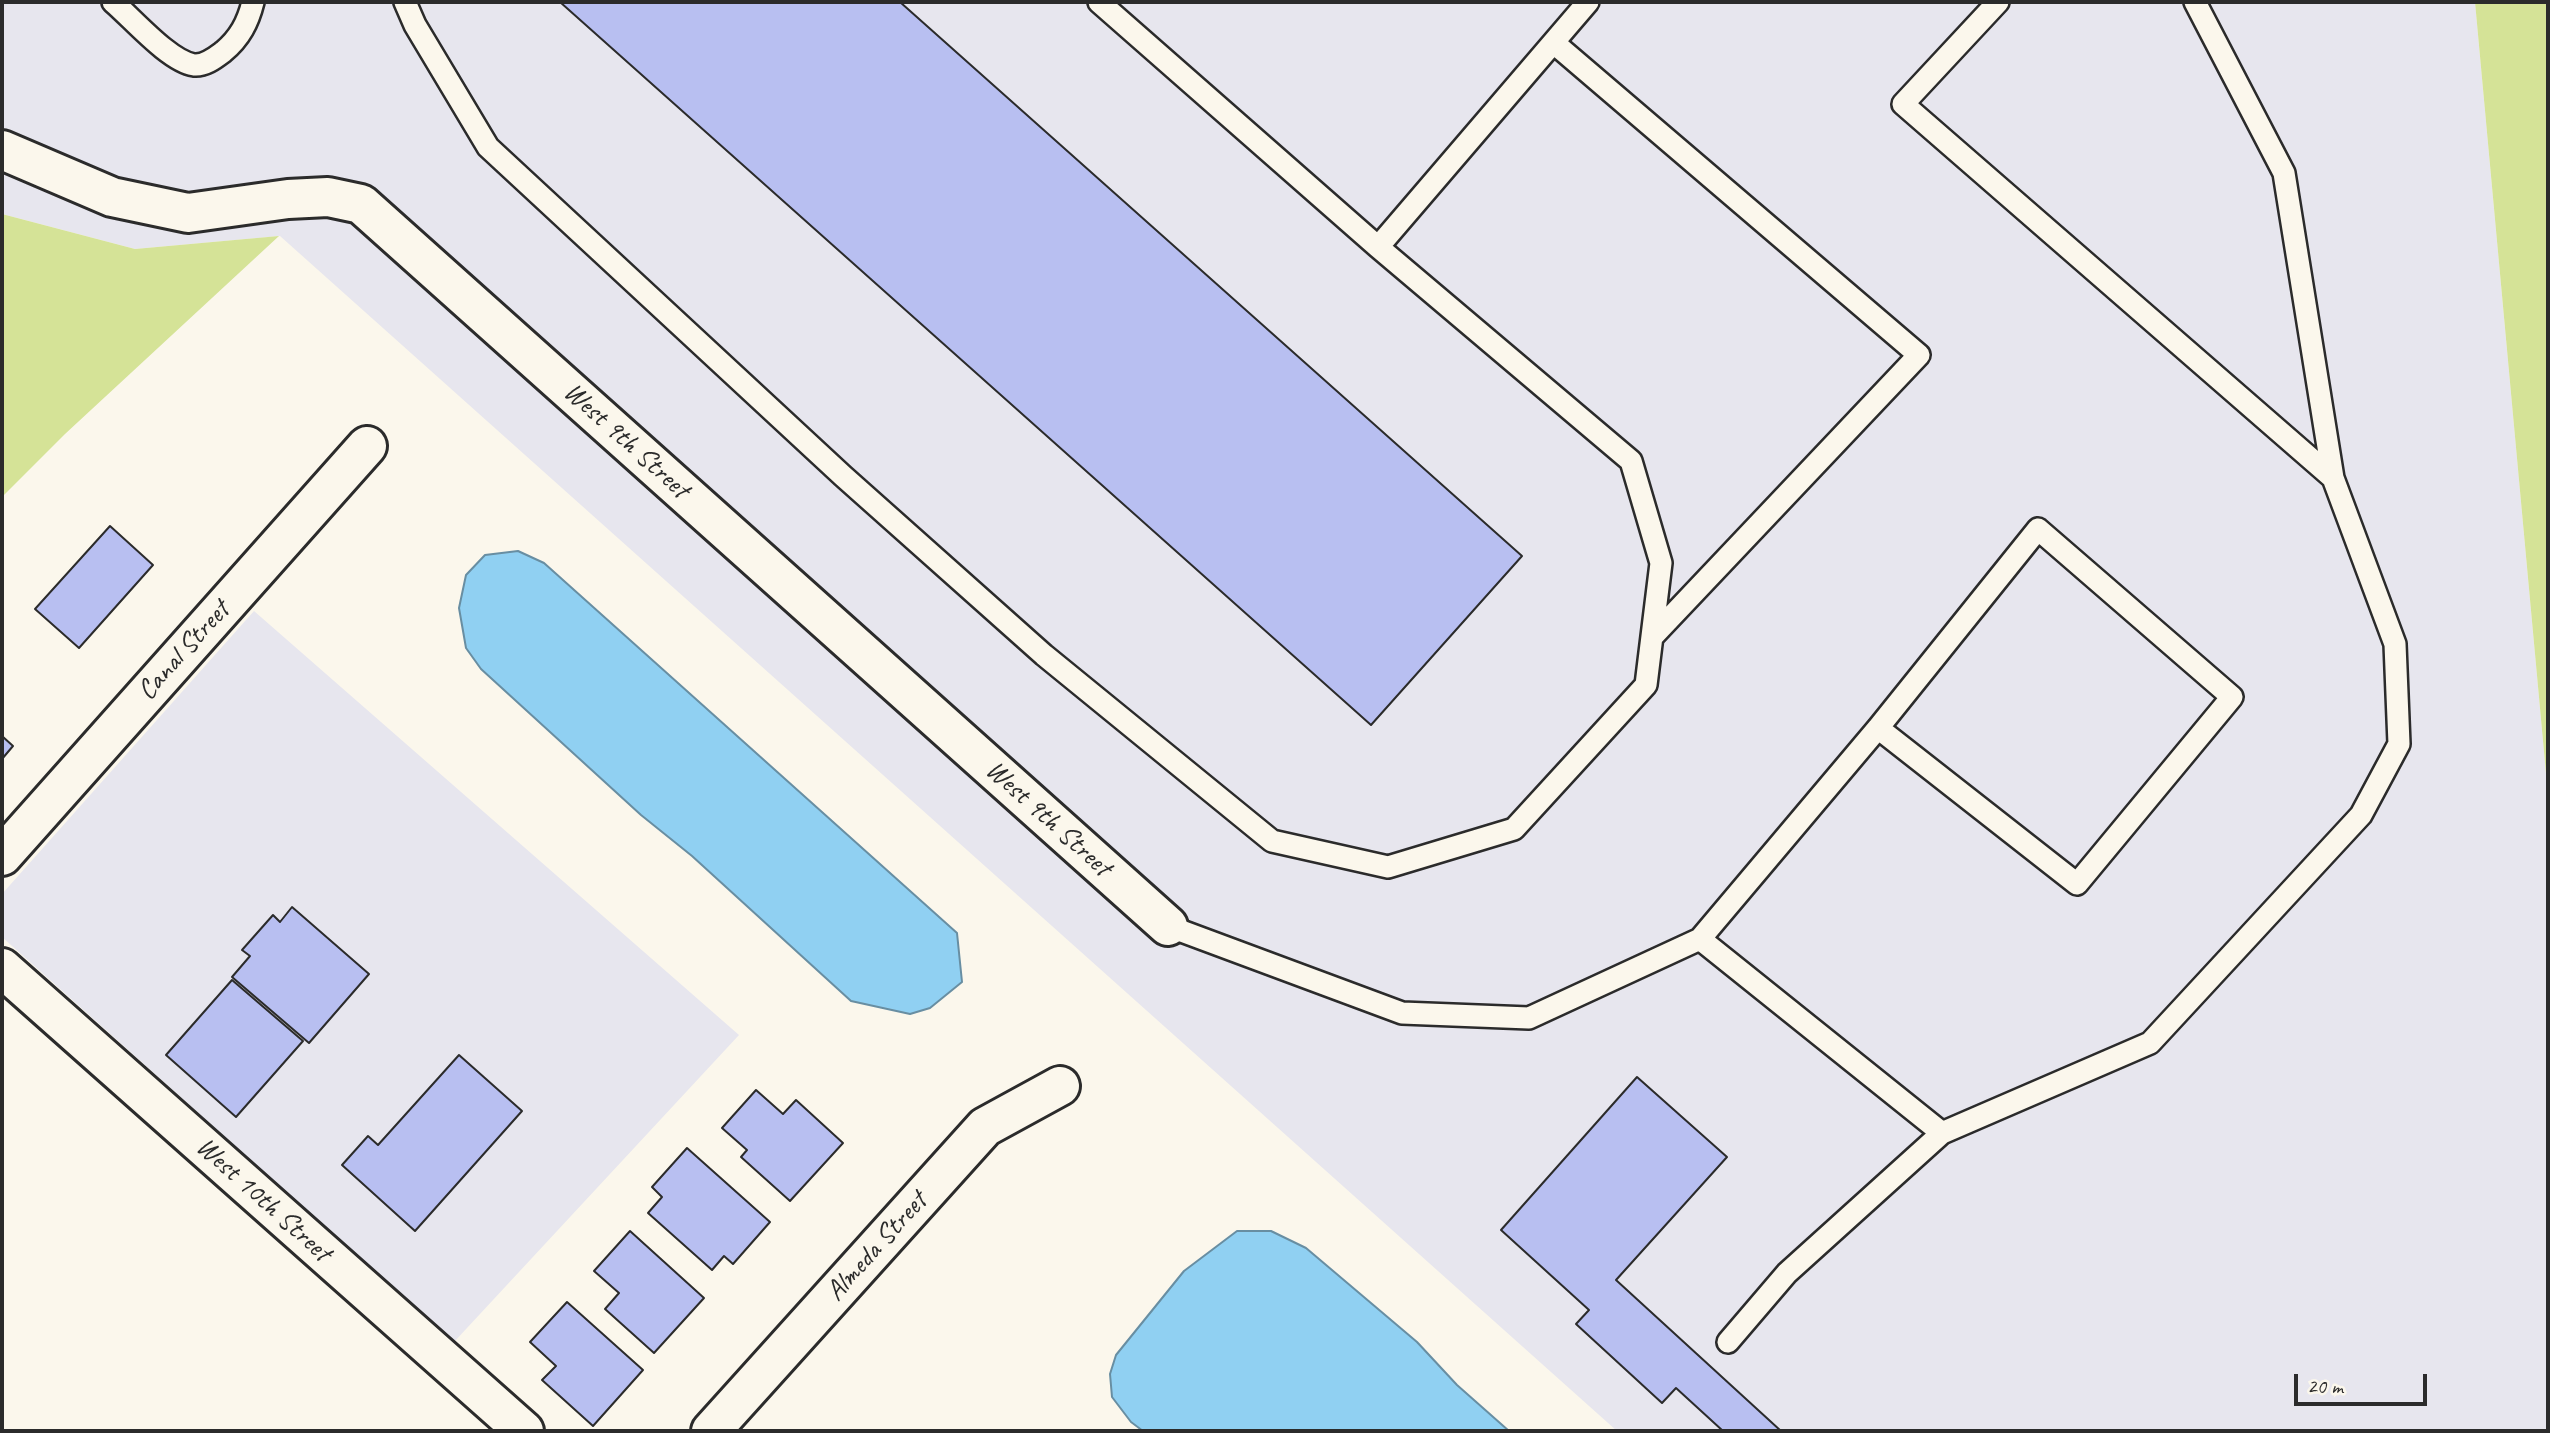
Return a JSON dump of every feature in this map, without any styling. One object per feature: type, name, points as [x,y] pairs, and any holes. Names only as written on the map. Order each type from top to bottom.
[{"type":"street","name":"West 9th Street","points":[[2,150],[112,197],[188,213],[288,199],[328,197],[361,204],[1168,926]]},
{"type":"street","name":"Canal Street","points":[[2,856],[367,446]]},
{"type":"street","name":"West 10th Street","points":[[2,968],[524,1431]]},
{"type":"street","name":"Almeda Street","points":[[711,1431],[985,1128],[1060,1086]]},
{"type":"lane","points":[[114,2],[177,58],[196,65],[213,60],[229,47],[244,29],[253,2]]},
{"type":"lane","points":[[405,2],[415,25],[488,146],[844,476],[1044,655],[1272,841],[1388,867],[1514,829],[1646,685],[1661,563],[1631,461],[1378,247],[1099,2]]},
{"type":"lane","points":[[1378,247],[1588,2]]},
{"type":"lane","points":[[1998,2],[1903,104],[2333,478]]},
{"type":"lane","points":[[1728,1342],[1787,1273],[1942,1133],[2150,1042],[2361,815],[2399,744],[2395,644],[2333,478],[2284,173],[2195,2]]},
{"type":"lane","points":[[1554,43],[1919,355],[1653,636]]},
{"type":"lane","points":[[1168,926],[1402,1013],[1529,1018],[1700,939],[1878,728],[2038,529],[2232,697],[2077,884],[1878,728]]},
{"type":"lane","points":[[1700,939],[1942,1133]]},
{"type":"shaded area","points":[[2,2],[2475,2],[2548,795],[2548,1431],[1617,1431],[280,236],[135,249],[2,214]]},
{"type":"shaded area","points":[[254,611],[739,1035],[454,1342],[2,937],[2,894]]},
{"type":"green space","points":[[2475,2],[2548,2],[2548,795]]},
{"type":"green space","points":[[2,214],[135,249],[279,236],[65,434],[2,497]]},
{"type":"water","points":[[518,551],[544,563],[957,933],[962,982],[930,1008],[910,1014],[851,1001],[481,669],[466,648],[459,608],[466,575],[485,555]]},
{"type":"water","points":[[1237,1231],[1271,1231],[1306,1248],[1417,1342],[1457,1385],[1509,1431],[1143,1431],[1131,1422],[1112,1397],[1110,1374],[1116,1355],[1184,1271]]},
{"type":"building","points":[[560,2],[900,2],[1522,556],[1371,725]]},
{"type":"building","points":[[110,526],[153,565],[79,648],[35,609]]},
{"type":"building","points":[[2,736],[13,746],[2,759]]},
{"type":"building","points":[[292,907],[369,974],[309,1043],[232,977],[250,956],[242,950],[273,915],[280,922]]},
{"type":"building","points":[[232,980],[303,1041],[236,1117],[166,1055]]},
{"type":"building","points":[[459,1055],[522,1111],[415,1231],[342,1165],[368,1136],[378,1145]]},
{"type":"building","points":[[1637,1077],[1727,1157],[1616,1280],[1781,1431],[1723,1431],[1676,1388],[1662,1403],[1576,1324],[1589,1310],[1501,1230]]},
{"type":"building","points":[[756,1090],[783,1114],[796,1100],[843,1143],[790,1201],[741,1157],[747,1150],[722,1128]]},
{"type":"building","points":[[687,1148],[770,1222],[733,1264],[724,1256],[712,1270],[648,1213],[662,1197],[652,1187]]},
{"type":"building","points":[[630,1231],[704,1298],[654,1353],[605,1309],[619,1293],[594,1271]]},
{"type":"building","points":[[567,1302],[643,1370],[593,1426],[542,1380],[556,1366],[530,1342]]}]
